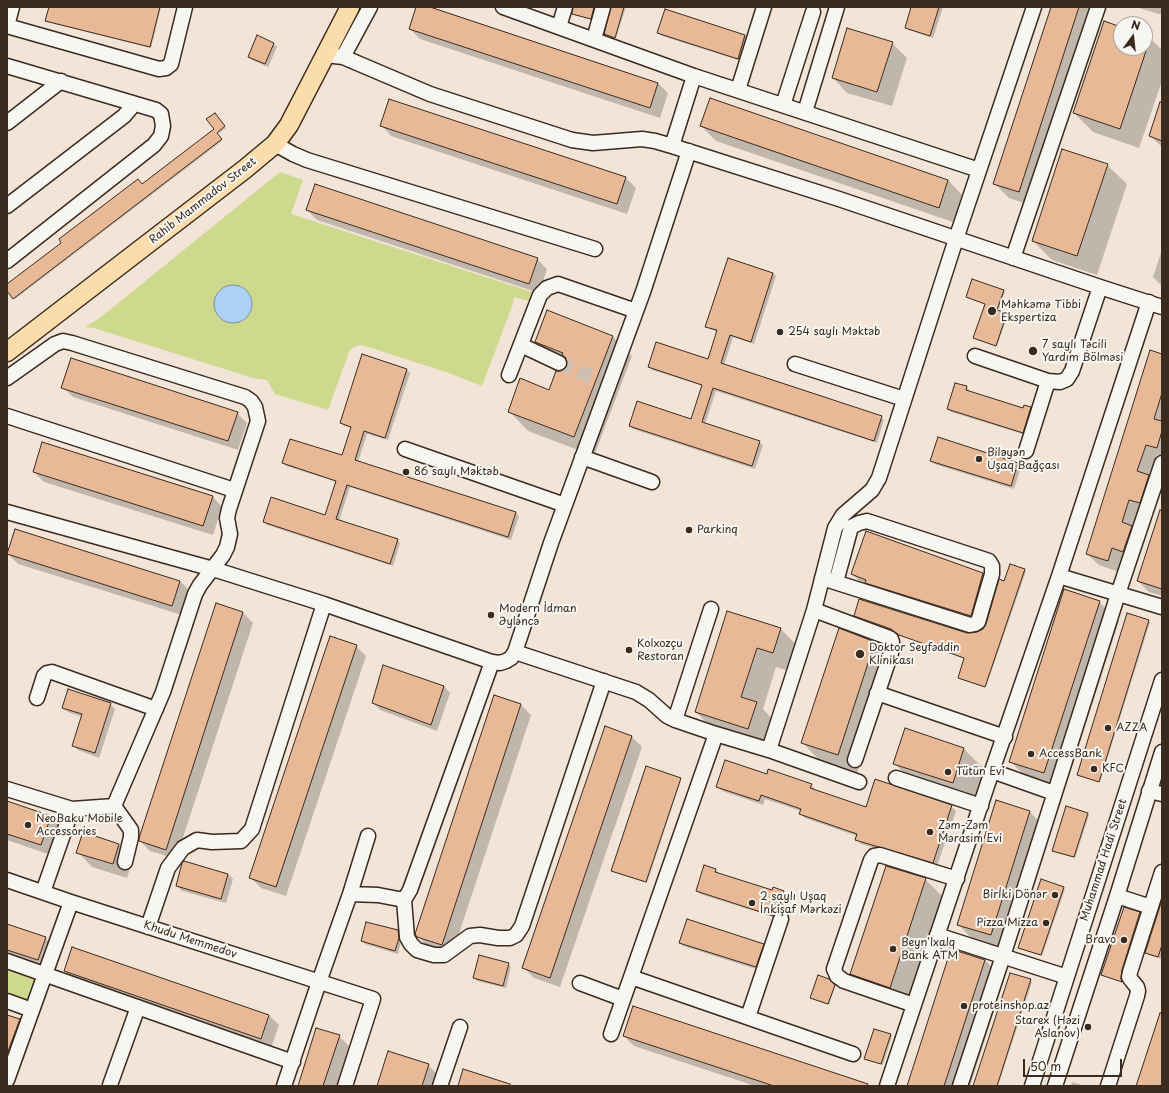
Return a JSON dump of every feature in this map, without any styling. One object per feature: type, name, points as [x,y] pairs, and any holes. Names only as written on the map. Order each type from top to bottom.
[{"type":"main road","name":"Rahib Mammadov Street","points":[[7,340],[248,154],[271,141],[340,7]]},
{"type":"main road","name":"Rahib Mammadov Street","points":[[7,352],[245,169],[271,141],[289,126],[334,56],[350,7]]},
{"type":"street","points":[[12,7],[7,26],[159,69],[166,68],[171,64],[185,7]]},
{"type":"street","points":[[370,7],[334,56],[430,94],[572,140],[593,143],[642,139],[655,141],[689,151],[1155,304],[992,771],[887,1086]]},
{"type":"street","points":[[503,7],[694,76],[979,170]]},
{"type":"street","points":[[559,26],[565,7]]},
{"type":"street","points":[[594,39],[603,7]]},
{"type":"street","points":[[738,90],[764,7]]},
{"type":"street","points":[[805,112],[837,7]]},
{"type":"street","points":[[769,750],[814,610],[834,528],[843,515],[872,490],[879,478],[956,238],[1034,7]]},
{"type":"street","points":[[1013,258],[1098,7]]},
{"type":"street","points":[[783,105],[813,12]]},
{"type":"street","points":[[796,65],[818,72]]},
{"type":"street","points":[[7,66],[156,110],[161,114],[164,126],[161,136],[154,145],[7,261]]},
{"type":"street","points":[[672,146],[694,76]]},
{"type":"street","points":[[7,123],[61,81]]},
{"type":"street","points":[[7,206],[124,116],[133,103]]},
{"type":"street","points":[[271,141],[306,160],[595,249]]},
{"type":"street","points":[[7,512],[213,569],[324,604],[492,662],[500,663],[506,661],[511,658],[515,652],[546,557],[582,457],[603,382],[636,311],[689,151]]},
{"type":"street","points":[[509,376],[540,295],[547,288],[558,284],[636,311]]},
{"type":"street","points":[[975,356],[1048,381],[1060,382],[1067,379],[1072,371],[1100,287]]},
{"type":"street","points":[[7,378],[55,344],[63,342],[72,343],[245,397],[256,407],[258,421],[229,508],[227,518],[230,534],[227,547],[195,594],[163,692],[114,806]]},
{"type":"street","points":[[521,345],[559,363]]},
{"type":"street","points":[[796,364],[904,399]]},
{"type":"street","points":[[1026,451],[1048,381]]},
{"type":"street","points":[[7,416],[234,490]]},
{"type":"street","points":[[405,449],[565,505]]},
{"type":"street","points":[[582,457],[652,482]]},
{"type":"street","points":[[960,1086],[1118,594],[1162,462]]},
{"type":"street","points":[[822,578],[970,625],[978,622],[992,574],[992,566],[989,561],[867,521],[851,527],[836,582]]},
{"type":"street","points":[[1060,576],[1162,607]]},
{"type":"street","points":[[148,927],[168,868],[183,848],[197,840],[212,842],[241,841],[252,829],[324,604]]},
{"type":"street","points":[[675,720],[711,609]]},
{"type":"street","points":[[814,610],[891,639],[893,646],[855,760]]},
{"type":"street","points":[[515,652],[636,692],[675,720],[769,750],[859,782]]},
{"type":"street","points":[[492,662],[410,890],[404,900],[407,937],[417,950],[434,955],[444,954],[470,936],[480,935],[510,938],[516,935],[522,926],[604,681]]},
{"type":"street","points":[[37,698],[44,676],[47,673],[52,672],[156,709]]},
{"type":"street","name":"Muhammad Hadi Street","points":[[1032,1086],[1162,680]]},
{"type":"street","points":[[878,693],[1005,737]]},
{"type":"street","points":[[611,1034],[716,734]]},
{"type":"street","name":"Muhammad Hadi Street","points":[[1055,1086],[1117,896],[1156,793],[1162,752]]},
{"type":"street","points":[[992,771],[1054,793]]},
{"type":"street","points":[[896,778],[981,806]]},
{"type":"street","points":[[7,789],[72,809],[114,806]]},
{"type":"street","points":[[114,806],[131,830],[131,837],[124,862]]},
{"type":"street","points":[[43,892],[72,809]]},
{"type":"street","points":[[284,1086],[350,894],[368,836]]},
{"type":"street","points":[[914,1004],[844,981],[837,976],[834,969],[863,882],[871,860],[874,856],[880,855],[957,879]]},
{"type":"street","points":[[1108,1086],[1138,991],[1130,977],[1130,972],[1162,872]]},
{"type":"street","name":"Khudu Memmedov","points":[[7,880],[70,902],[373,999],[345,1086]]},
{"type":"street","points":[[350,894],[378,895],[404,900]]},
{"type":"street","points":[[1117,896],[1151,907]]},
{"type":"street","points":[[7,1080],[70,902]]},
{"type":"street","points":[[748,1017],[781,919]]},
{"type":"street","points":[[937,935],[1067,977]]},
{"type":"street","points":[[7,961],[293,1062]]},
{"type":"street","points":[[631,977],[853,1054]]},
{"type":"street","points":[[580,983],[623,999]]},
{"type":"street","points":[[7,1001],[32,1010]]},
{"type":"street","points":[[110,1085],[138,1007]]},
{"type":"street","points":[[440,1086],[460,1027]]},
{"type":"street","points":[[1047,1039],[1068,1046]]},
{"type":"green space","points":[[280,172],[303,180],[291,214],[538,294],[533,302],[514,297],[513,304],[482,386],[446,372],[359,345],[352,348],[349,352],[328,410],[275,394],[267,380],[253,378],[94,328],[85,327],[101,317]]},
{"type":"green space","points":[[7,963],[39,974],[26,1006],[7,1000]]},
{"type":"water","points":[[233,285],[243,288],[249,294],[252,304],[249,314],[243,320],[233,323],[223,320],[217,314],[214,304],[217,294],[223,288]]},
{"type":"building","points":[[49,7],[160,7],[150,47],[45,21]]},
{"type":"building","points":[[416,7],[430,7],[658,83],[650,108],[409,29]]},
{"type":"building","points":[[573,7],[594,7],[591,19],[572,14]]},
{"type":"building","points":[[611,7],[624,7],[615,38],[604,34]]},
{"type":"building","points":[[911,7],[939,7],[930,36],[905,28]]},
{"type":"building","points":[[1051,7],[1079,7],[1019,192],[993,184]]},
{"type":"building","points":[[665,9],[745,35],[738,59],[657,33]]},
{"type":"building","points":[[1104,21],[1113,24],[1113,56],[1144,56],[1120,129],[1073,113]]},
{"type":"building","points":[[847,28],[893,42],[877,92],[832,78]]},
{"type":"building","points":[[257,35],[274,43],[265,64],[248,57]]},
{"type":"building","points":[[710,98],[948,180],[939,208],[700,126]]},
{"type":"building","points":[[389,99],[626,177],[617,204],[380,126]]},
{"type":"building","points":[[1160,102],[1162,102],[1162,141],[1149,136]]},
{"type":"building","points":[[215,113],[225,126],[217,133],[222,139],[13,299],[7,291],[7,284],[61,243],[59,239],[138,179],[142,184],[214,129],[206,119]]},
{"type":"building","points":[[1062,149],[1108,164],[1077,256],[1032,241]]},
{"type":"building","points":[[315,184],[538,258],[529,284],[306,210]]},
{"type":"building","points":[[728,258],[773,273],[751,342],[730,335],[721,363],[882,416],[874,441],[713,388],[702,422],[760,441],[752,466],[629,426],[637,401],[691,419],[702,385],[648,367],[656,342],[708,359],[717,330],[705,327]]},
{"type":"building","name":"Məhkəmə Tibbi Ekspertiza","points":[[972,279],[1004,290],[997,310],[1007,313],[996,346],[973,338],[985,304],[966,297]]},
{"type":"building","points":[[547,310],[613,336],[574,437],[508,412],[520,378],[549,390],[556,371],[563,370],[567,366],[566,358],[562,355],[563,353],[535,342]]},
{"type":"building","points":[[1150,350],[1162,354],[1162,393],[1154,419],[1162,421],[1162,431],[1157,448],[1146,445],[1137,471],[1149,475],[1140,503],[1129,500],[1122,522],[1132,526],[1123,552],[1112,548],[1108,561],[1086,554]]},
{"type":"building","points":[[362,354],[407,369],[385,438],[364,431],[355,460],[516,512],[508,537],[347,485],[336,519],[398,539],[390,564],[263,522],[271,497],[325,515],[336,481],[282,463],[290,439],[342,455],[351,427],[340,423]]},
{"type":"building","points":[[71,358],[238,412],[228,441],[61,388]]},
{"type":"building","points":[[955,383],[967,386],[966,390],[1023,408],[1024,405],[1031,407],[1023,433],[947,409]]},
{"type":"building","points":[[938,437],[1018,463],[1011,486],[930,461]]},
{"type":"building","points":[[42,442],[213,496],[203,526],[33,472]]},
{"type":"building","points":[[1160,510],[1162,511],[1162,589],[1137,581]]},
{"type":"building","points":[[15,529],[180,581],[172,606],[7,554]]},
{"type":"building","points":[[866,531],[983,573],[971,616],[865,583],[866,580],[851,574]]},
{"type":"building","points":[[1010,564],[1025,569],[985,687],[958,678],[964,658],[899,635],[891,629],[854,616],[859,599],[967,633],[977,632],[983,629],[986,624],[999,579],[1004,581]]},
{"type":"building","points":[[1064,589],[1100,601],[1044,773],[1009,762]]},
{"type":"building","points":[[216,603],[243,612],[166,850],[139,841],[139,838]]},
{"type":"building","points":[[727,611],[781,628],[773,653],[757,648],[741,697],[757,702],[748,729],[695,712]]},
{"type":"building","points":[[1127,613],[1149,620],[1099,782],[1077,775]]},
{"type":"building","points":[[839,628],[875,642],[838,755],[801,743]]},
{"type":"building","points":[[330,636],[357,645],[276,887],[249,878]]},
{"type":"building","points":[[383,665],[444,686],[431,725],[372,703]]},
{"type":"building","points":[[68,689],[111,703],[95,753],[72,746],[82,714],[62,708]]},
{"type":"building","points":[[494,695],[521,704],[442,945],[417,937],[415,934]]},
{"type":"building","points":[[605,726],[632,736],[550,978],[522,968]]},
{"type":"building","points":[[905,728],[964,748],[953,783],[893,764]]},
{"type":"building","points":[[725,760],[767,774],[768,769],[812,784],[810,788],[866,807],[875,779],[952,805],[933,863],[855,840],[857,834],[799,814],[801,809],[761,795],[759,801],[716,787]]},
{"type":"building","points":[[646,766],[681,778],[646,882],[611,871]]},
{"type":"building","points":[[996,800],[1030,811],[991,935],[957,925]]},
{"type":"building","name":"NeoBaku Mobile Accessories","points":[[7,801],[51,816],[41,845],[7,834]]},
{"type":"building","points":[[1066,806],[1088,813],[1074,857],[1052,851]]},
{"type":"building","points":[[83,832],[119,844],[113,864],[76,853]]},
{"type":"building","points":[[184,861],[228,874],[221,899],[176,886],[182,863]]},
{"type":"building","points":[[704,865],[716,869],[715,872],[772,890],[773,887],[784,891],[778,911],[773,916],[696,891]]},
{"type":"building","points":[[886,866],[926,878],[890,988],[850,974]]},
{"type":"building","points":[[1041,879],[1064,887],[1041,955],[1018,948]]},
{"type":"building","points":[[1162,900],[1162,945],[1158,957],[1145,953]]},
{"type":"building","points":[[1124,907],[1140,912],[1122,970],[1122,982],[1101,975]]},
{"type":"building","points":[[687,919],[764,944],[756,967],[679,943]]},
{"type":"building","points":[[366,922],[398,930],[399,938],[395,951],[361,941]]},
{"type":"building","points":[[7,924],[46,937],[38,960],[7,950]]},
{"type":"building","points":[[72,947],[269,1015],[261,1039],[64,971]]},
{"type":"building","points":[[951,949],[985,960],[944,1086],[907,1086]]},
{"type":"building","points":[[479,955],[509,963],[503,986],[473,978]]},
{"type":"building","points":[[1010,973],[1031,979],[997,1086],[973,1086]]},
{"type":"building","points":[[818,975],[829,979],[835,985],[828,1004],[810,998]]},
{"type":"building","points":[[633,1006],[868,1084],[867,1086],[774,1086],[623,1036]]},
{"type":"building","points":[[1160,1013],[1162,1013],[1162,1086],[1136,1086]]},
{"type":"building","points":[[7,1015],[20,1019],[7,1054]]},
{"type":"building","points":[[316,1028],[340,1035],[323,1086],[298,1086]]},
{"type":"building","points":[[874,1029],[891,1034],[881,1064],[864,1059]]},
{"type":"building","points":[[388,1051],[429,1064],[422,1086],[377,1086]]},
{"type":"building","points":[[463,1069],[510,1084],[510,1086],[458,1086]]},
{"type":"tunnel","points":[[559,363],[596,379]]},
{"type":"place","name":"Məhkəmə Tibbi Ekspertiza","points":[[992,311]]},
{"type":"place","name":"254 saylı Məktəb","points":[[780,332]]},
{"type":"place","name":"7 saylı Təcili Yardım Bölməsi","points":[[1033,351]]},
{"type":"place","name":"Biləyən Uşaq Bağçası","points":[[979,459]]},
{"type":"place","name":"86 saylı Məktəb","points":[[406,472]]},
{"type":"place","name":"Parkinq","points":[[689,530]]},
{"type":"place","name":"Modern İdman Əyləncə","points":[[491,615]]},
{"type":"place","name":"Kolxozçu Restoran","points":[[629,650]]},
{"type":"place","name":"Doktor Seyfәddin Klinikası","points":[[860,654]]},
{"type":"place","name":"AZZA","points":[[1108,728]]},
{"type":"place","name":"AccessBank","points":[[1031,754]]},
{"type":"place","name":"KFC","points":[[1094,769]]},
{"type":"place","name":"Tütün Evi","points":[[948,772]]},
{"type":"place","name":"NeoBaku Mobile Accessories","points":[[28,825]]},
{"type":"place","name":"Zәm-Zәm Mәrasim Evi","points":[[930,832]]},
{"type":"place","name":"Birİki Dönər","points":[[1055,895]]},
{"type":"place","name":"2 saylı Uşaq İnkişaf Mərkəzi","points":[[752,903]]},
{"type":"place","name":"Pizza Mizza","points":[[1046,923]]},
{"type":"place","name":"Bravo","points":[[1124,940]]},
{"type":"place","name":"Beyn'lxalq Bank ATM","points":[[893,949]]},
{"type":"place","name":"proteinshop.az","points":[[964,1006]]},
{"type":"place","name":"Starex (Həzi Aslanov)","points":[[1088,1027]]}]
